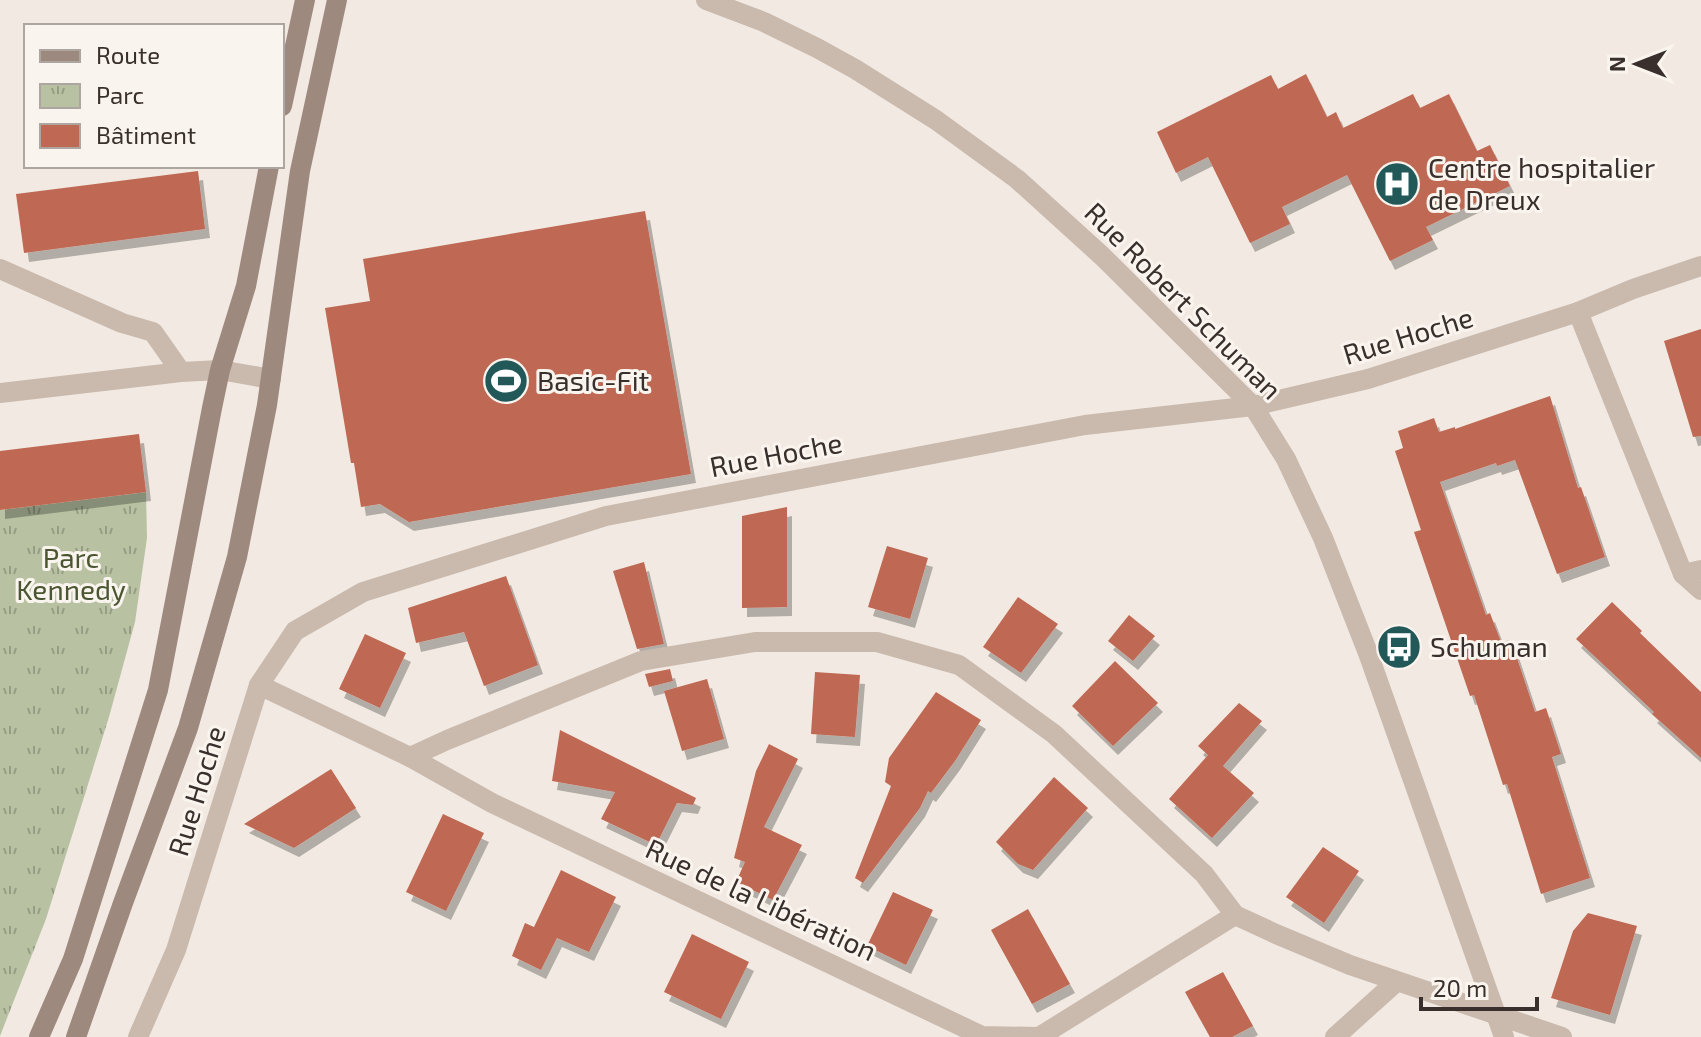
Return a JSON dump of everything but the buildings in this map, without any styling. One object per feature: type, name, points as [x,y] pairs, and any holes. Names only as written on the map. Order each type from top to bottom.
[{"type":"main road","points":[[284,97],[305,0]]},
{"type":"main road","points":[[76,1037],[188,728],[237,557],[271,379],[300,171],[337,0]]},
{"type":"main road","points":[[39,1037],[73,959],[158,690],[220,370],[246,286],[269,168]]},
{"type":"street","name":"Rue Robert Schuman","points":[[706,0],[764,22],[855,69],[936,120],[1017,179],[1102,256],[1253,406],[1286,459],[1368,653],[1504,1037]]},
{"type":"street","name":"Rue Hoche","points":[[138,1037],[176,950],[259,685],[295,631],[363,592],[606,516],[1085,425],[1253,406],[1368,379],[1578,312],[1701,266]]},
{"type":"street","points":[[3,270],[122,323],[153,332],[181,372]]},
{"type":"street","points":[[1578,312],[1701,590]]},
{"type":"street","points":[[0,393],[181,372],[220,370],[271,379]]},
{"type":"street","points":[[410,757],[641,661],[755,642],[877,642],[959,665],[1054,734],[1204,874],[1235,915],[1350,965],[1562,1037]]},
{"type":"street","name":"Rue de la Libération","points":[[259,685],[410,757],[492,803],[982,1036],[1039,1037],[1235,915]]},
{"type":"street","points":[[1335,1037],[1396,982]]},
{"type":"green space","name":"Parc Kennedy","points":[[146,492],[147,538],[135,622],[46,919],[0,1036],[0,510]]},
{"type":"place","name":"Centre hospitalier de Dreux","points":[[1397,184]]},
{"type":"place","name":"Basic-Fit","points":[[506,381]]},
{"type":"place","name":"Schuman","points":[[1399,647]]}]
